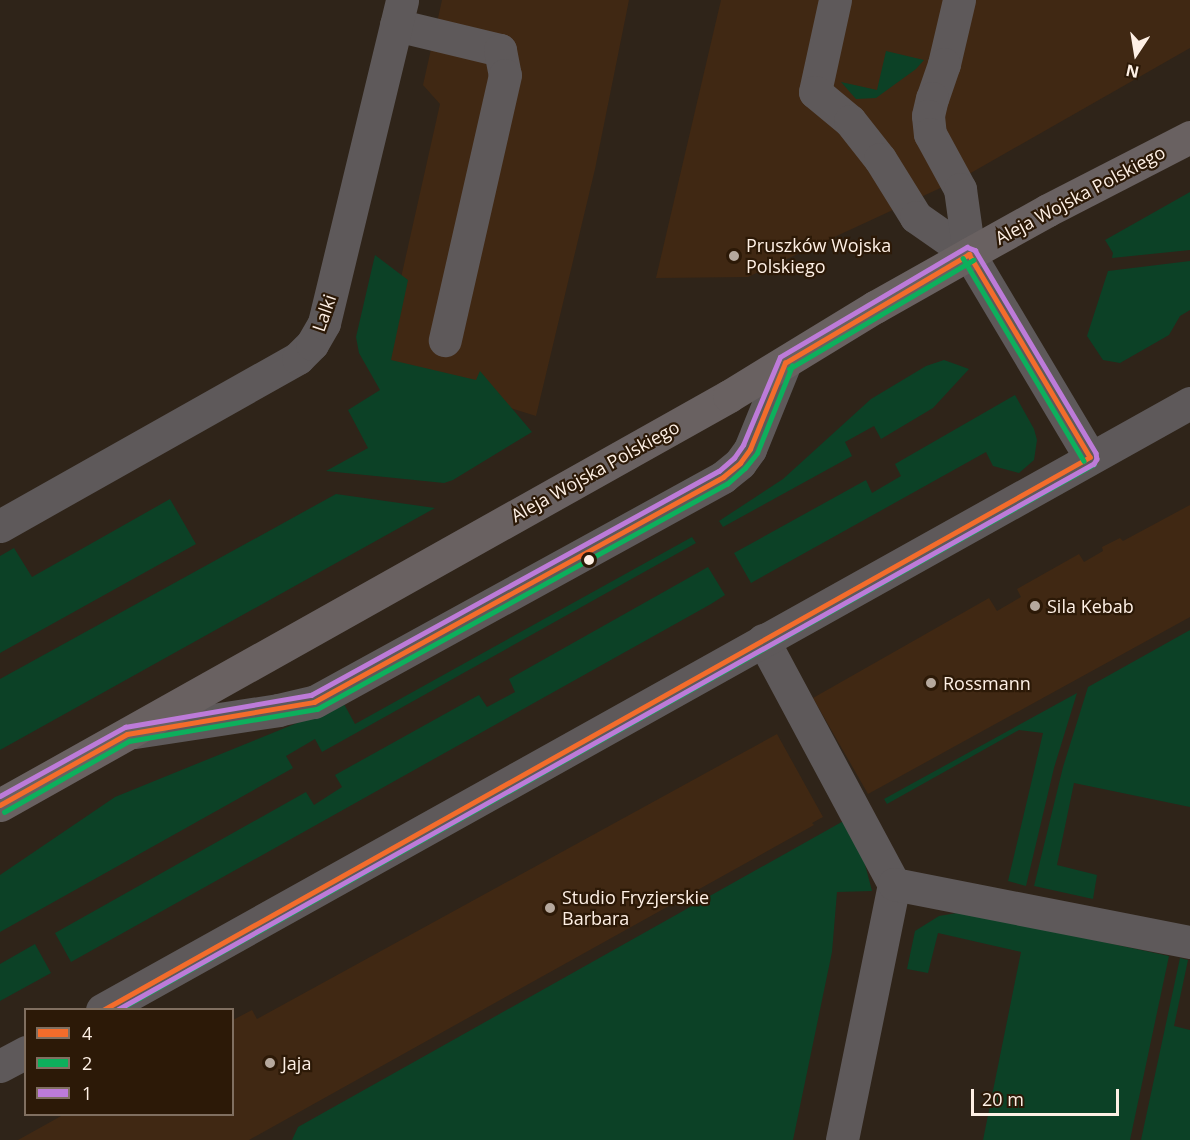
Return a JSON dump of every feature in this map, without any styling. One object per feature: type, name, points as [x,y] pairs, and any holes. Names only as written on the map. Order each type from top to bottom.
[{"type":"main road","name":"Aleja Wojska Polskiego","points":[[0,806],[785,363],[969,254],[1190,137]]},
{"type":"street","points":[[835,0],[815,92],[850,120],[880,159],[916,217],[969,254]]},
{"type":"street","points":[[959,0],[944,64],[932,98],[928,124],[930,134],[960,189],[969,254],[1090,457]]},
{"type":"street","points":[[399,12],[500,50],[505,75],[445,340]]},
{"type":"street","name":"Lalki","points":[[0,526],[298,358],[312,344],[324,323],[399,12]]},
{"type":"street","points":[[127,734],[278,710],[314,702],[723,477],[740,463],[750,449],[785,363]]},
{"type":"street","points":[[106,1008],[1190,403]]},
{"type":"street","points":[[763,640],[894,884],[842,1140]]},
{"type":"street","points":[[894,884],[1190,942]]},
{"type":"street","points":[[0,1066],[24,1053]]},
{"type":"shaded area","points":[[442,0],[629,0],[595,169],[536,416],[381,367],[440,104],[423,85]]},
{"type":"shaded area","points":[[721,0],[1190,0],[1190,48],[962,178],[748,277],[656,278]]},
{"type":"shaded area","points":[[1190,505],[1190,617],[868,794],[813,698],[989,598],[997,611],[1021,597],[1017,589],[1079,554],[1084,562],[1103,551],[1102,547],[1120,538],[1123,541]]},
{"type":"shaded area","points":[[777,734],[823,817],[812,823],[814,825],[249,1140],[18,1140],[61,1116],[234,1116],[234,1019],[252,1010],[257,1019]]},
{"type":"green space","points":[[886,51],[924,60],[916,69],[876,98],[856,99],[841,82],[877,90]]},
{"type":"green space","points":[[1190,192],[1190,250],[1112,258],[1113,253],[1105,240]]},
{"type":"green space","points":[[375,255],[408,280],[391,360],[476,380],[480,371],[532,432],[453,480],[444,483],[326,471],[368,448],[348,410],[380,390],[359,353],[356,337]]},
{"type":"green space","points":[[1190,261],[1190,310],[1180,316],[1169,335],[1120,363],[1103,360],[1087,336],[1108,271]]},
{"type":"green space","points":[[944,360],[969,369],[933,408],[881,439],[874,426],[845,442],[852,456],[723,527],[719,521],[783,479],[871,399],[926,366]]},
{"type":"green space","points":[[1015,395],[1034,429],[1037,440],[1034,460],[1019,473],[993,466],[986,452],[751,583],[734,553],[866,480],[872,493],[901,476],[895,464]]},
{"type":"green space","points":[[336,494],[435,508],[0,750],[0,679]]},
{"type":"green space","points":[[170,499],[196,544],[0,653],[0,556],[14,548],[32,577]]},
{"type":"green space","points":[[692,537],[696,543],[322,752],[315,739],[286,756],[293,768],[0,932],[0,875],[115,797],[344,704],[355,724]]},
{"type":"green space","points":[[708,567],[725,595],[711,604],[71,962],[55,933],[306,792],[314,805],[342,787],[335,775],[479,695],[487,707],[515,692],[509,679]]},
{"type":"green space","points":[[1190,630],[1190,807],[1074,783],[1057,865],[1097,875],[1093,899],[1034,886],[1063,767],[1088,687]]},
{"type":"green space","points":[[1077,693],[1054,768],[1026,886],[1008,881],[1043,733],[1019,730],[887,804],[884,799]]},
{"type":"green space","points":[[847,819],[860,845],[872,891],[837,892],[832,952],[793,1140],[292,1140],[298,1127]]},
{"type":"green space","points":[[963,912],[1169,956],[1130,1140],[983,1140],[1021,952],[938,933],[928,973],[907,969],[915,931],[939,916]]},
{"type":"green space","points":[[35,944],[51,973],[0,1001],[0,964]]},
{"type":"green space","points":[[1180,958],[1188,960],[1174,1026],[1190,1030],[1190,1140],[1141,1140]]},
{"type":"transit line","name":"1","points":[[0,796],[125,727],[311,695],[719,471],[734,458],[743,445],[780,357],[967,247],[975,250],[1096,453],[1097,459],[1094,464],[122,1008]]},
{"type":"transit line","name":"4","points":[[969,254],[1090,457]]},
{"type":"transit line","name":"4","points":[[785,363],[969,254]]},
{"type":"transit line","name":"2","points":[[963,258],[1084,461]]},
{"type":"transit line","name":"2","points":[[789,369],[973,260]]},
{"type":"transit line","name":"4","points":[[0,805],[127,734],[314,702],[723,477],[740,463],[750,449],[785,363]]},
{"type":"transit line","name":"2","points":[[4,812],[129,741],[317,709],[727,484],[745,468],[757,453],[792,366]]},
{"type":"transit line","name":"4","points":[[107,1008],[1090,457]]},
{"type":"transit line","name":"2","points":[[122,1008],[1094,464]]},
{"type":"place","name":"Pruszków Wojska Polskiego","points":[[734,256]]},
{"type":"place","name":"Sila Kebab","points":[[1035,606]]},
{"type":"place","name":"Rossmann","points":[[931,683]]},
{"type":"place","name":"Studio Fryzjerskie Barbara","points":[[550,908]]},
{"type":"place","name":"Jaja","points":[[270,1063]]}]
